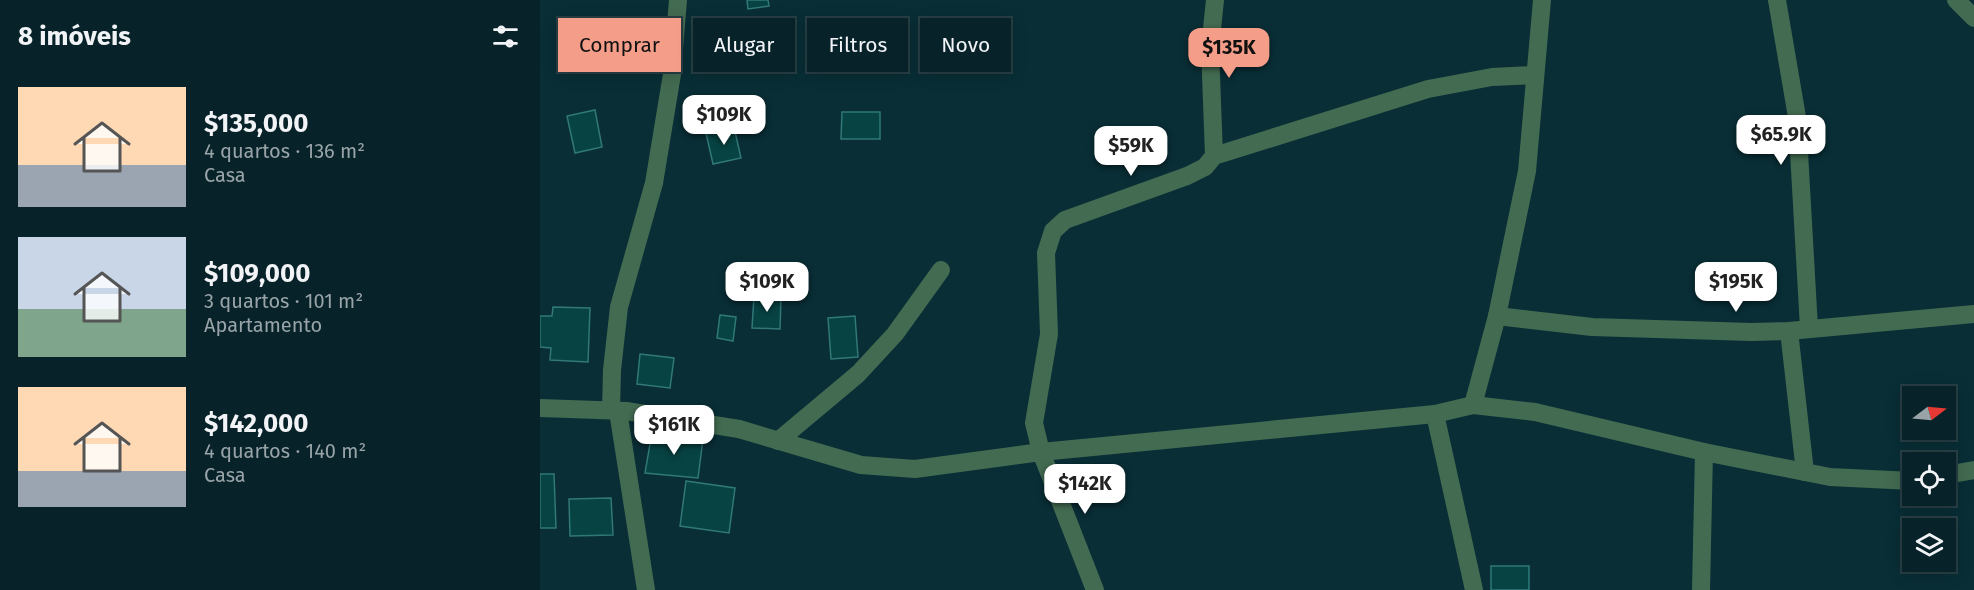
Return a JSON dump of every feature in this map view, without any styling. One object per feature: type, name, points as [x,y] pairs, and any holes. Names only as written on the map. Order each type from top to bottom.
[{"type":"street","points":[[646,590],[615,411],[612,370],[619,307],[654,183],[672,74],[678,0]]},
{"type":"street","points":[[1214,156],[1210,48],[1215,0]]},
{"type":"street","points":[[1473,405],[1497,316],[1527,171],[1542,0]]},
{"type":"street","points":[[1956,0],[1974,18]]},
{"type":"street","points":[[1780,1],[1797,117],[1809,328]]},
{"type":"street","points":[[1095,590],[1041,452],[1034,423],[1049,334],[1046,253],[1053,231],[1065,220],[1196,172],[1205,167],[1214,156],[1428,89],[1492,77],[1534,75]]},
{"type":"street","points":[[778,441],[858,374],[895,334],[941,270]]},
{"type":"street","points":[[1497,316],[1592,327],[1751,332],[1789,331],[1974,314]]},
{"type":"street","points":[[1789,331],[1805,472]]},
{"type":"street","points":[[540,408],[615,411],[739,429],[861,465],[915,468],[1041,452],[1435,414],[1473,405],[1535,412],[1704,452],[1830,477],[1902,481]]},
{"type":"street","points":[[1435,414],[1474,590]]},
{"type":"street","points":[[1701,590],[1704,452]]},
{"type":"street","points":[[1956,473],[1974,470]]},
{"type":"building","points":[[747,0],[768,0],[769,6],[748,9]]},
{"type":"building","points":[[595,110],[602,147],[575,153],[567,116]]},
{"type":"building","points":[[842,112],[880,112],[880,139],[841,139]]},
{"type":"building","points":[[734,127],[741,158],[713,164],[706,133]]},
{"type":"building","points":[[754,296],[781,297],[780,329],[752,328]]},
{"type":"building","points":[[553,307],[590,308],[588,362],[550,360],[551,348],[540,347],[540,316],[552,316]]},
{"type":"building","points":[[720,315],[736,317],[733,341],[717,338]]},
{"type":"building","points":[[855,316],[858,357],[831,359],[828,318]]},
{"type":"building","points":[[640,354],[674,358],[670,388],[637,384]]},
{"type":"building","points":[[652,432],[703,439],[698,478],[645,473]]},
{"type":"building","points":[[540,474],[554,474],[556,528],[540,528]]},
{"type":"building","points":[[686,481],[735,488],[729,533],[680,526]]},
{"type":"building","points":[[611,498],[613,535],[570,536],[569,499]]},
{"type":"building","points":[[1491,566],[1529,566],[1529,590],[1491,590]]}]
